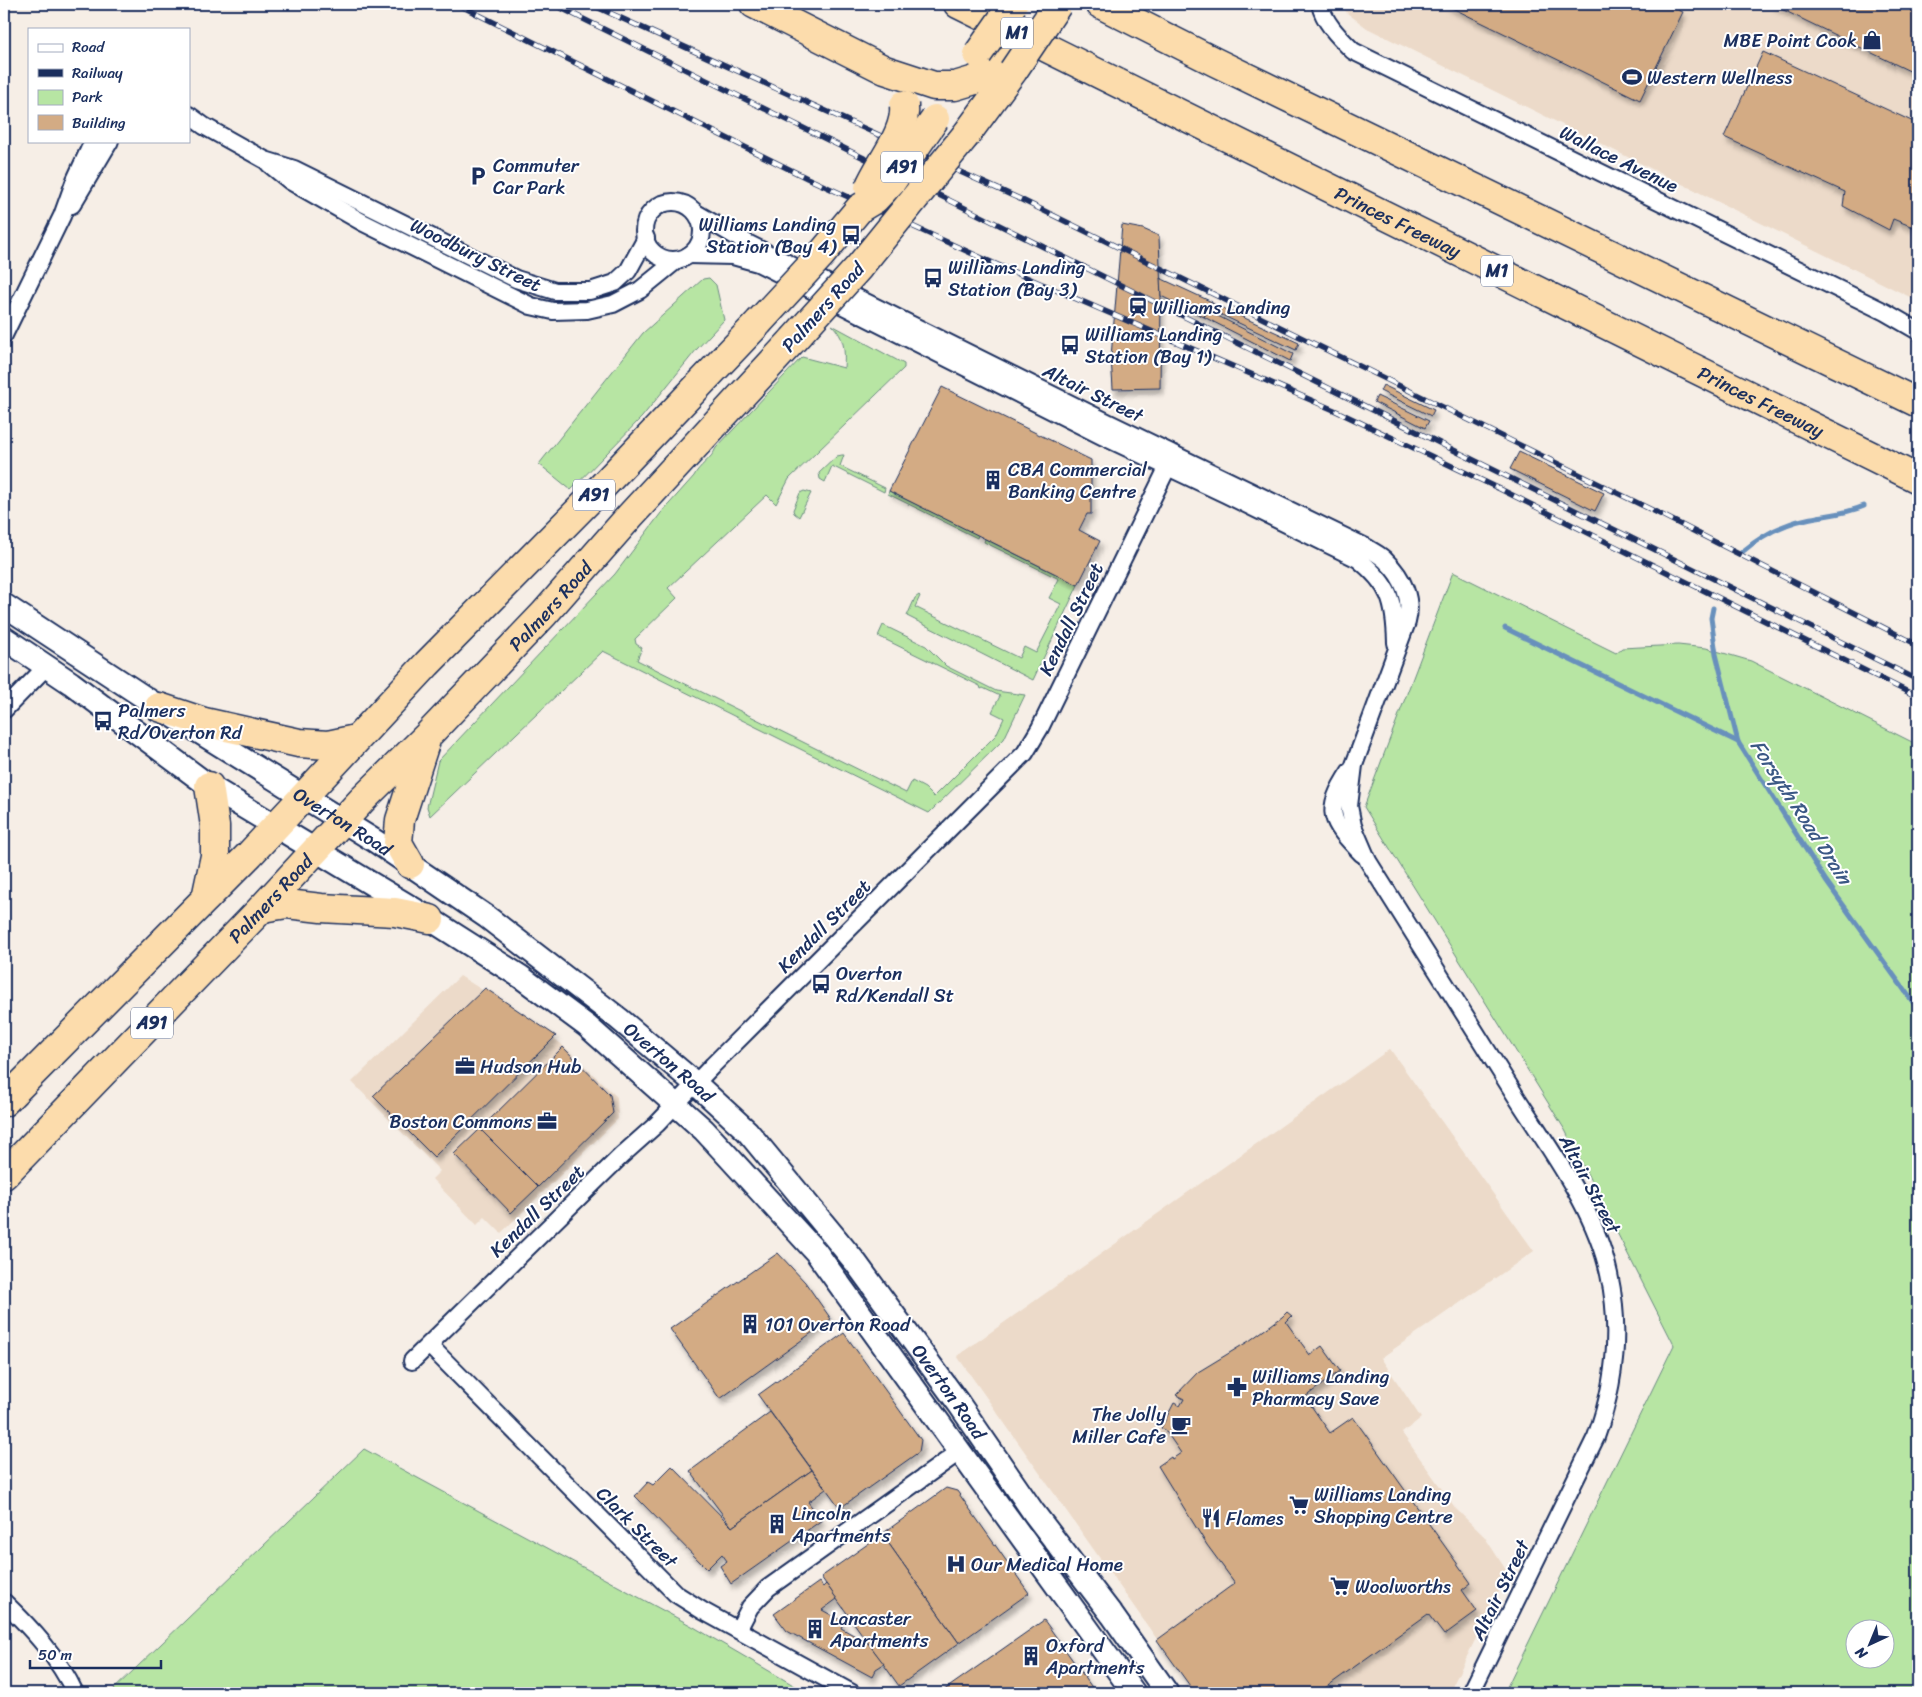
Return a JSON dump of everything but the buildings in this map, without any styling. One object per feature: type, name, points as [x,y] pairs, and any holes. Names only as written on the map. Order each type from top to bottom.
[{"type":"highway","name":"Princes Freeway","points":[[958,4],[1918,479]]},
{"type":"highway","name":"Palmers Road","points":[[4,1102],[275,827],[427,664],[598,490],[820,256],[860,208],[875,199],[892,182],[955,86],[1013,4]]},
{"type":"highway","name":"Palmers Road","points":[[4,1175],[544,614],[630,516],[860,267],[966,135],[1058,4]]},
{"type":"highway","points":[[1100,4],[1215,62],[1918,404]]},
{"type":"highway","points":[[760,7],[885,70],[934,86],[955,86],[975,80],[1026,51]]},
{"type":"highway","points":[[860,208],[871,182],[889,152],[904,112],[902,94],[885,70]]},
{"type":"highway","points":[[159,707],[204,722],[299,743],[328,745],[356,739]]},
{"type":"highway","points":[[410,864],[398,843],[400,820],[427,736]]},
{"type":"highway","points":[[206,898],[215,841],[215,826],[209,786]]},
{"type":"highway","points":[[262,908],[287,904],[395,912],[430,919]]},
{"type":"street","name":"Wallace Avenue","points":[[1320,4],[1328,21],[1339,37],[1353,51],[1868,303],[1918,331]]},
{"type":"street","name":"Woodbury Street","points":[[196,124],[264,160],[294,169],[359,202],[380,210],[516,279],[555,291],[590,291],[615,283],[628,271],[646,238]]},
{"type":"street","points":[[4,335],[62,216],[75,180],[93,142]]},
{"type":"street","points":[[62,216],[77,200],[109,142]]},
{"type":"street","name":"Woodbury Street","points":[[264,160],[290,181],[362,222],[531,306],[553,311],[587,310],[613,304],[640,290],[683,257]]},
{"type":"street","points":[[359,202],[362,222],[380,210]]},
{"type":"street","points":[[680,203],[692,209],[700,220],[702,236],[695,250],[683,257],[667,259],[658,255],[650,248],[646,238],[644,229],[648,217],[662,204],[680,203]]},
{"type":"street","name":"Altair Street","points":[[696,213],[725,232],[1171,460],[1366,547],[1386,561],[1404,586],[1410,607],[1407,622],[1354,765],[1348,806],[1353,826],[1368,861],[1581,1201],[1603,1251],[1614,1304],[1615,1348],[1612,1378],[1603,1420],[1471,1693]]},
{"type":"street","name":"Altair Street","points":[[683,257],[733,256],[758,263],[1104,437],[1171,460]]},
{"type":"street","name":"Kendall Street","points":[[412,1361],[621,1156],[676,1105],[1025,753],[1040,728],[1171,460]]},
{"type":"street","name":"Overton Road","points":[[4,605],[159,707],[410,864],[487,918],[619,1018],[747,1131],[856,1263],[959,1404],[1034,1513],[1112,1615],[1167,1693]]},
{"type":"street","points":[[12,644],[33,624]]},
{"type":"street","name":"Overton Road","points":[[12,644],[71,683],[209,786],[430,919],[521,977],[587,1026],[711,1137],[816,1252],[1134,1693]]},
{"type":"street","points":[[4,710],[46,667]]},
{"type":"street","name":"Clark Street","points":[[429,1345],[666,1585],[684,1600],[852,1693]]},
{"type":"street","points":[[738,1630],[750,1606],[768,1588],[960,1452]]},
{"type":"street","points":[[4,1602],[49,1650],[75,1693]]},
{"type":"shaded area","points":[[1341,4],[1918,4],[1918,301],[1367,28],[1347,13]]},
{"type":"shaded area","points":[[460,976],[511,1008],[560,1043],[617,1097],[618,1119],[501,1233],[485,1217],[477,1225],[432,1179],[440,1171],[352,1082]]},
{"type":"shaded area","points":[[1390,1049],[1534,1251],[1381,1358],[1421,1418],[1402,1433],[1456,1509],[1484,1536],[1508,1573],[1449,1693],[1195,1693],[957,1356]]},
{"type":"green space","points":[[709,278],[716,285],[724,320],[697,349],[642,417],[571,490],[539,464],[643,333],[703,279]]},
{"type":"green space","points":[[832,325],[904,364],[904,368],[789,479],[776,504],[767,495],[668,588],[677,598],[635,639],[636,644],[642,648],[637,660],[906,793],[912,781],[925,788],[934,797],[996,735],[1004,718],[992,712],[1000,696],[983,688],[981,689],[980,686],[878,636],[883,625],[926,646],[946,666],[996,691],[1025,695],[1004,739],[929,813],[603,651],[430,816],[427,807],[438,761],[615,574],[661,513],[716,448],[802,357],[844,368],[842,340]]},
{"type":"green space","points":[[844,455],[840,466],[885,488],[884,492],[832,466],[825,482],[820,479],[819,473],[837,456]]},
{"type":"green space","points":[[804,491],[811,493],[799,517],[793,510],[800,493]]},
{"type":"green space","points":[[889,491],[978,535],[977,538],[888,494]]},
{"type":"green space","points":[[985,539],[1078,585],[1033,680],[907,616],[915,598],[919,595],[915,607],[1019,658],[1024,647],[1036,653],[1061,604],[1049,598],[1059,579],[984,542]]},
{"type":"green space","points":[[1453,572],[1616,653],[1622,648],[1678,645],[1706,648],[1751,661],[1918,745],[1918,1693],[1504,1693],[1674,1345],[1565,1130],[1364,807]]},
{"type":"green space","points":[[364,1449],[692,1626],[807,1693],[110,1693]]},
{"type":"waterway","name":"Forsyth Road Drain","points":[[1742,552],[1780,527],[1807,519],[1843,513],[1864,506]]},
{"type":"waterway","name":"Forsyth Road Drain","points":[[1713,608],[1711,618],[1716,654],[1738,742],[1826,881],[1918,1009]]},
{"type":"waterway","points":[[1505,628],[1738,742]]},
{"type":"railway","points":[[457,4],[807,178],[984,259],[1334,410],[1500,489],[1918,697]]},
{"type":"railway","points":[[553,4],[1918,680]]},
{"type":"railway","points":[[590,4],[1020,199],[1660,514],[1918,645]]},
{"type":"place","name":"MBE Point Cook","points":[[1872,40]]},
{"type":"place","name":"Western Wellness","points":[[1632,77]]},
{"type":"place","name":"Commuter Car Park","points":[[478,176]]},
{"type":"place","name":"Williams Landing Station (Bay 4)","points":[[851,235]]},
{"type":"place","name":"Williams Landing Station (Bay 3)","points":[[933,278]]},
{"type":"place","name":"Williams Landing","points":[[1138,307]]},
{"type":"place","name":"Williams Landing Station (Bay 1)","points":[[1070,345]]},
{"type":"place","name":"CBA Commercial Banking Centre","points":[[993,480]]},
{"type":"place","name":"Palmers Rd/Overton Rd","points":[[103,721]]},
{"type":"place","name":"Overton Rd/Kendall St","points":[[821,984]]},
{"type":"place","name":"Hudson Hub","points":[[465,1066]]},
{"type":"place","name":"Boston Commons","points":[[547,1121]]},
{"type":"place","name":"101 Overton Road","points":[[750,1324]]},
{"type":"place","name":"Williams Landing Pharmacy Save","points":[[1237,1387]]},
{"type":"place","name":"The Jolly Miller Cafe","points":[[1181,1425]]},
{"type":"place","name":"Williams Landing Shopping Centre","points":[[1299,1505]]},
{"type":"place","name":"Flames","points":[[1211,1518]]},
{"type":"place","name":"Lincoln Apartments","points":[[777,1524]]},
{"type":"place","name":"Our Medical Home","points":[[956,1564]]},
{"type":"place","name":"Woolworths","points":[[1340,1586]]},
{"type":"place","name":"Lancaster Apartments","points":[[815,1629]]},
{"type":"place","name":"Oxford Apartments","points":[[1031,1656]]}]
